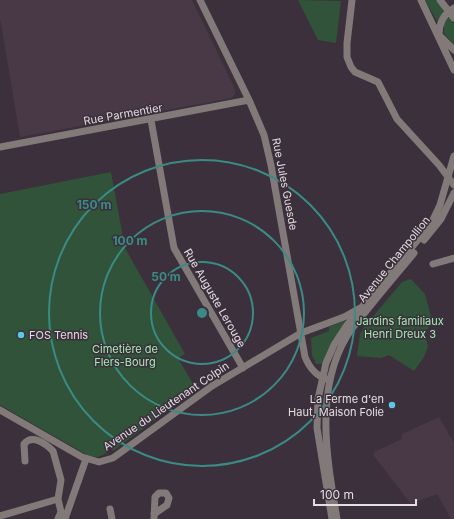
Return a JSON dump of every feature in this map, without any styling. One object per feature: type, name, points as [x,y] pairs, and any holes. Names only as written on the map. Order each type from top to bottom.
[{"type":"street","name":"Rue Jules Guesde","points":[[200,0],[262,129],[269,153],[307,362],[314,372],[325,379]]},
{"type":"street","points":[[352,0],[347,39],[349,64],[355,72],[378,82],[397,118],[439,165],[454,185]]},
{"type":"street","points":[[421,0],[439,35],[454,70]]},
{"type":"street","points":[[440,0],[452,10],[454,18]]},
{"type":"street","points":[[439,35],[441,21],[452,10]]},
{"type":"street","points":[[439,35],[454,50]]},
{"type":"street","name":"Rue Parmentier","points":[[0,147],[150,120],[249,100]]},
{"type":"street","name":"Rue Auguste Lerouge","points":[[150,120],[174,248],[243,368]]},
{"type":"street","points":[[439,165],[453,158]]},
{"type":"street","name":"Avenue Champollion","points":[[325,379],[326,363],[334,345],[347,325],[436,216],[453,158]]},
{"type":"street","name":"Avenue Champollion","points":[[325,379],[351,330],[433,229],[454,194]]},
{"type":"street","points":[[433,264],[454,258]]},
{"type":"street","name":"Avenue Champollion","points":[[301,334],[344,317],[362,307]]},
{"type":"street","name":"Avenue du Lieutenant Colpin","points":[[0,410],[86,459],[99,462],[113,458],[194,398],[301,334]]},
{"type":"street","points":[[325,379],[318,399],[317,428],[332,519]]},
{"type":"street","points":[[325,379],[327,454],[338,519]]},
{"type":"street","points":[[25,461],[24,444],[29,439],[33,438],[53,451],[61,480],[58,500],[61,512],[58,519]]},
{"type":"street","points":[[65,519],[86,459]]},
{"type":"street","points":[[0,516],[58,500],[69,507]]},
{"type":"street","points":[[110,508],[112,519]]},
{"type":"shaded area","points":[[0,0],[192,0],[235,89],[235,94],[232,98],[20,137],[0,18]]},
{"type":"shaded area","points":[[439,417],[454,443],[454,519],[451,519],[437,494],[411,504],[374,456],[374,452],[402,439],[402,434]]},
{"type":"green space","points":[[298,0],[341,1],[336,43],[318,40]]},
{"type":"green space","points":[[425,0],[436,0],[445,10],[437,21]]},
{"type":"green space","points":[[449,15],[454,24],[454,45],[444,33],[444,24]]},
{"type":"green space","name":"Cimetière de Flers-Bourg","points":[[111,172],[125,248],[185,354],[178,358],[196,389],[113,451],[111,447],[105,448],[107,453],[98,457],[89,456],[0,405],[0,194]]},
{"type":"green space","name":"Jardins familiaux Henri Dreux 3","points":[[411,279],[425,294],[431,316],[431,322],[425,335],[428,346],[424,357],[414,371],[389,355],[381,358],[357,356],[360,334],[364,327],[402,282]]},
{"type":"green space","points":[[344,321],[345,322],[331,344],[322,364],[316,364],[312,355],[311,338],[329,331],[329,327]]},
{"type":"place","name":"FOS Tennis","points":[[21,335]]},
{"type":"place","name":"La Ferme d'en Haut, Maison Folie","points":[[392,405]]}]
